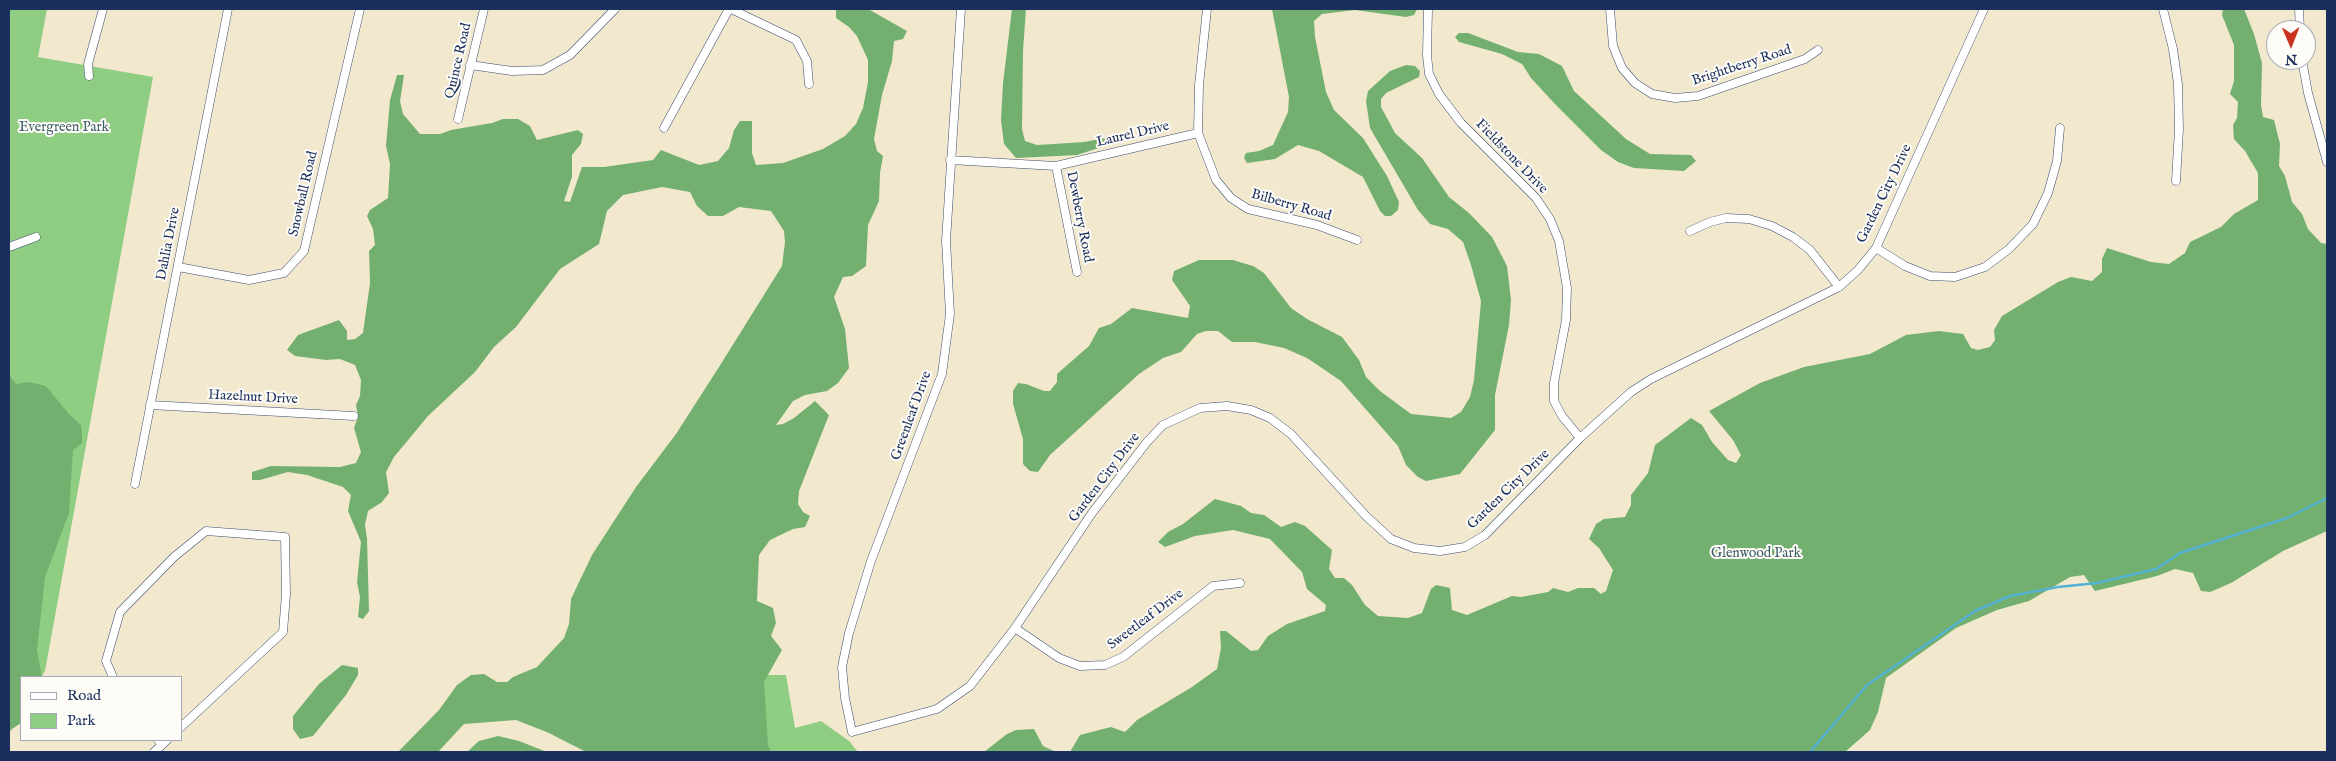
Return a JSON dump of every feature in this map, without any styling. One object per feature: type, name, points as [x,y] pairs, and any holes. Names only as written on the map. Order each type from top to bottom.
[{"type":"street","points":[[89,76],[88,64],[103,9]]},
{"type":"street","name":"Dahlia Drive","points":[[135,484],[228,9]]},
{"type":"street","name":"Snowball Road","points":[[178,267],[249,280],[284,273],[304,251],[360,9]]},
{"type":"street","name":"Quince Road","points":[[458,119],[484,9]]},
{"type":"street","points":[[470,65],[512,71],[543,70],[570,56],[615,9]]},
{"type":"street","points":[[664,128],[730,9],[796,40],[807,61],[809,84]]},
{"type":"street","name":"Greenleaf Drive","points":[[852,732],[845,698],[842,667],[848,633],[871,561],[942,374],[950,314],[946,241],[961,9]]},
{"type":"street","points":[[1198,133],[1199,85],[1206,9]]},
{"type":"street","name":"Fieldstone Drive","points":[[1428,9],[1427,55],[1429,74],[1439,94],[1461,123],[1536,198],[1550,220],[1559,241],[1567,288],[1566,320],[1554,384],[1554,402],[1562,416],[1580,438]]},
{"type":"street","name":"Brightberry Road","points":[[1610,9],[1613,46],[1622,68],[1635,83],[1652,94],[1675,98],[1698,96],[1805,59],[1818,50]]},
{"type":"street","name":"Garden City Drive","points":[[852,732],[937,709],[953,700],[970,686],[1015,628],[1092,512],[1147,442],[1163,425],[1200,408],[1227,406],[1250,410],[1270,418],[1291,434],[1366,516],[1391,539],[1414,548],[1440,552],[1465,547],[1485,535],[1580,438],[1631,392],[1651,379],[1839,287],[1858,270],[1876,248],[1984,9]]},
{"type":"street","points":[[2163,9],[2172,41],[2178,84],[2179,129],[2176,181]]},
{"type":"street","points":[[2304,70],[2327,162]]},
{"type":"street","points":[[1876,248],[1905,266],[1930,276],[1954,277],[1985,267],[2010,249],[2033,224],[2048,193],[2057,161],[2060,128]]},
{"type":"street","name":"Laurel Drive","points":[[950,160],[1056,166],[1198,133]]},
{"type":"street","name":"Bilberry Road","points":[[1198,133],[1216,180],[1231,198],[1248,209],[1317,225],[1356,240]]},
{"type":"street","name":"Dewberry Road","points":[[1056,166],[1077,272]]},
{"type":"street","points":[[1690,231],[1710,222],[1726,218],[1749,219],[1772,226],[1793,237],[1810,250],[1839,287]]},
{"type":"street","points":[[9,247],[36,237]]},
{"type":"street","name":"Hazelnut Drive","points":[[150,405],[354,416]]},
{"type":"street","points":[[113,676],[106,661],[120,612],[174,557],[206,531],[285,537],[286,594],[283,632],[182,726]]},
{"type":"street","name":"Sweetleaf Drive","points":[[1015,628],[1059,658],[1080,666],[1105,665],[1123,657],[1213,586],[1240,583]]},
{"type":"street","points":[[154,752],[162,741]]},
{"type":"green space","name":"Evergreen Park","points":[[9,9],[47,9],[38,57],[153,77],[45,671],[42,676],[20,676],[20,714],[9,734]]},
{"type":"green space","points":[[836,9],[868,9],[907,31],[903,39],[894,41],[892,61],[882,95],[874,139],[877,151],[883,156],[879,201],[868,225],[866,266],[852,276],[843,277],[834,297],[845,329],[849,368],[838,383],[827,391],[805,395],[793,401],[776,425],[783,424],[794,418],[815,401],[829,415],[799,491],[798,504],[803,512],[810,516],[805,527],[793,529],[770,540],[759,555],[757,601],[773,608],[776,623],[771,636],[782,650],[764,682],[768,745],[771,752],[586,752],[549,733],[516,720],[464,724],[438,752],[398,752],[439,710],[457,685],[471,675],[484,674],[497,682],[507,682],[513,677],[537,667],[564,638],[569,624],[571,599],[592,555],[636,487],[676,434],[782,266],[785,242],[784,231],[771,211],[739,207],[723,216],[708,216],[697,206],[690,192],[662,187],[623,195],[607,211],[599,244],[560,269],[516,327],[494,347],[475,372],[428,416],[394,457],[386,472],[389,493],[382,502],[368,511],[365,525],[369,611],[363,619],[358,617],[360,597],[357,582],[361,542],[348,511],[351,495],[343,487],[307,475],[288,472],[260,480],[252,480],[252,472],[271,466],[340,467],[356,463],[361,452],[354,428],[358,417],[356,405],[360,396],[361,380],[355,365],[340,359],[326,360],[295,356],[287,350],[298,335],[339,320],[347,331],[347,340],[355,339],[363,333],[370,283],[369,251],[375,245],[373,229],[367,216],[370,210],[388,198],[390,164],[386,146],[390,100],[397,75],[404,75],[400,101],[403,114],[420,134],[440,134],[503,119],[518,119],[530,126],[537,140],[578,130],[583,134],[581,144],[572,155],[572,177],[564,201],[570,202],[582,167],[604,167],[653,160],[661,150],[699,165],[718,161],[729,148],[734,130],[740,121],[752,121],[752,153],[756,165],[783,163],[823,149],[845,136],[856,124],[863,108],[868,82],[868,60],[857,36],[849,27],[836,18]]},
{"type":"green space","points":[[1012,9],[1026,9],[1023,51],[1022,129],[1025,141],[1037,145],[1084,142],[1128,134],[1133,135],[1133,137],[1077,155],[1016,158],[1004,144],[1001,120],[1003,83]]},
{"type":"green space","points":[[1272,9],[1417,9],[1414,15],[1406,17],[1355,10],[1322,14],[1314,21],[1315,37],[1326,92],[1334,110],[1363,138],[1387,176],[1399,202],[1398,210],[1391,216],[1385,216],[1380,211],[1363,177],[1319,151],[1298,145],[1275,159],[1247,163],[1244,158],[1246,153],[1259,151],[1273,145],[1288,112],[1289,97]]},
{"type":"green space","name":"Glenwood Park","points":[[2223,9],[2244,9],[2254,34],[2262,63],[2261,105],[2263,117],[2274,120],[2280,144],[2279,166],[2285,176],[2292,202],[2302,214],[2308,229],[2321,243],[2327,244],[2327,531],[2283,551],[2231,583],[2210,592],[2201,591],[2193,573],[2175,569],[2157,576],[2095,591],[2084,575],[2070,577],[2029,601],[1997,610],[1956,628],[1886,678],[1878,712],[1870,730],[1845,752],[1070,752],[1080,735],[1111,727],[1125,732],[1137,720],[1192,687],[1217,669],[1221,648],[1220,631],[1226,631],[1251,651],[1258,650],[1268,636],[1287,624],[1325,611],[1326,605],[1307,589],[1302,572],[1270,539],[1233,530],[1195,536],[1165,547],[1158,542],[1168,532],[1183,524],[1215,499],[1241,506],[1251,513],[1264,515],[1281,527],[1295,522],[1305,526],[1332,550],[1329,569],[1335,578],[1344,578],[1352,585],[1365,605],[1378,616],[1408,618],[1422,613],[1431,589],[1436,585],[1450,588],[1452,610],[1467,615],[1512,596],[1521,597],[1548,592],[1553,588],[1568,592],[1578,588],[1594,588],[1601,594],[1606,591],[1613,570],[1599,548],[1589,539],[1596,524],[1604,519],[1625,517],[1631,505],[1631,495],[1648,473],[1655,445],[1691,418],[1702,425],[1712,442],[1728,460],[1736,463],[1741,455],[1733,440],[1709,411],[1760,383],[1804,367],[1870,354],[1906,335],[1939,331],[1963,334],[1971,348],[1978,350],[1990,347],[1995,340],[1994,330],[2002,316],[2058,282],[2071,277],[2092,281],[2102,272],[2102,259],[2107,248],[2151,262],[2169,264],[2185,253],[2190,242],[2221,227],[2234,214],[2258,200],[2258,173],[2245,151],[2234,139],[2233,125],[2237,118],[2238,102],[2230,94],[2234,81],[2234,45],[2222,15]]},
{"type":"green space","points":[[1459,33],[1468,33],[1518,52],[1539,54],[1562,66],[1574,91],[1626,139],[1650,154],[1691,155],[1696,161],[1684,171],[1634,168],[1618,162],[1601,150],[1554,103],[1531,78],[1522,64],[1502,54],[1459,42],[1455,37]]},
{"type":"green space","points":[[1406,65],[1415,66],[1420,71],[1419,77],[1386,93],[1381,99],[1381,107],[1395,133],[1422,158],[1449,197],[1469,213],[1492,237],[1507,266],[1511,300],[1509,325],[1495,395],[1495,430],[1460,474],[1426,481],[1418,477],[1406,465],[1398,446],[1341,381],[1307,358],[1284,348],[1255,342],[1232,342],[1218,331],[1206,331],[1197,334],[1181,352],[1163,358],[1139,374],[1050,455],[1038,472],[1030,471],[1023,464],[1023,439],[1013,404],[1013,391],[1018,383],[1050,391],[1057,382],[1057,374],[1089,346],[1099,328],[1111,324],[1132,308],[1188,318],[1190,306],[1172,280],[1174,271],[1199,260],[1233,260],[1253,266],[1264,273],[1291,308],[1307,319],[1342,337],[1359,360],[1366,377],[1380,391],[1411,414],[1451,418],[1461,412],[1470,397],[1474,380],[1481,301],[1471,265],[1463,242],[1448,229],[1430,224],[1418,210],[1370,128],[1366,101],[1368,91],[1390,71]]},
{"type":"green space","points":[[9,375],[16,384],[29,382],[46,386],[68,413],[81,425],[82,443],[73,450],[69,513],[45,577],[37,650],[42,676],[20,676],[20,724],[9,731]]},
{"type":"green space","points":[[342,665],[358,668],[358,675],[346,695],[313,736],[300,739],[293,729],[293,716],[319,684]]},
{"type":"green space","points":[[759,675],[786,675],[795,728],[821,721],[849,741],[858,752],[759,752]]},
{"type":"green space","points":[[1034,729],[1043,746],[1056,752],[984,752],[1007,734],[1016,730]]},
{"type":"green space","points":[[498,736],[519,741],[547,752],[467,752],[479,741]]},
{"type":"waterway","points":[[1810,752],[1867,685],[1975,611],[2010,596],[2058,587],[2097,583],[2156,569],[2180,553],[2287,518],[2327,498]]}]
